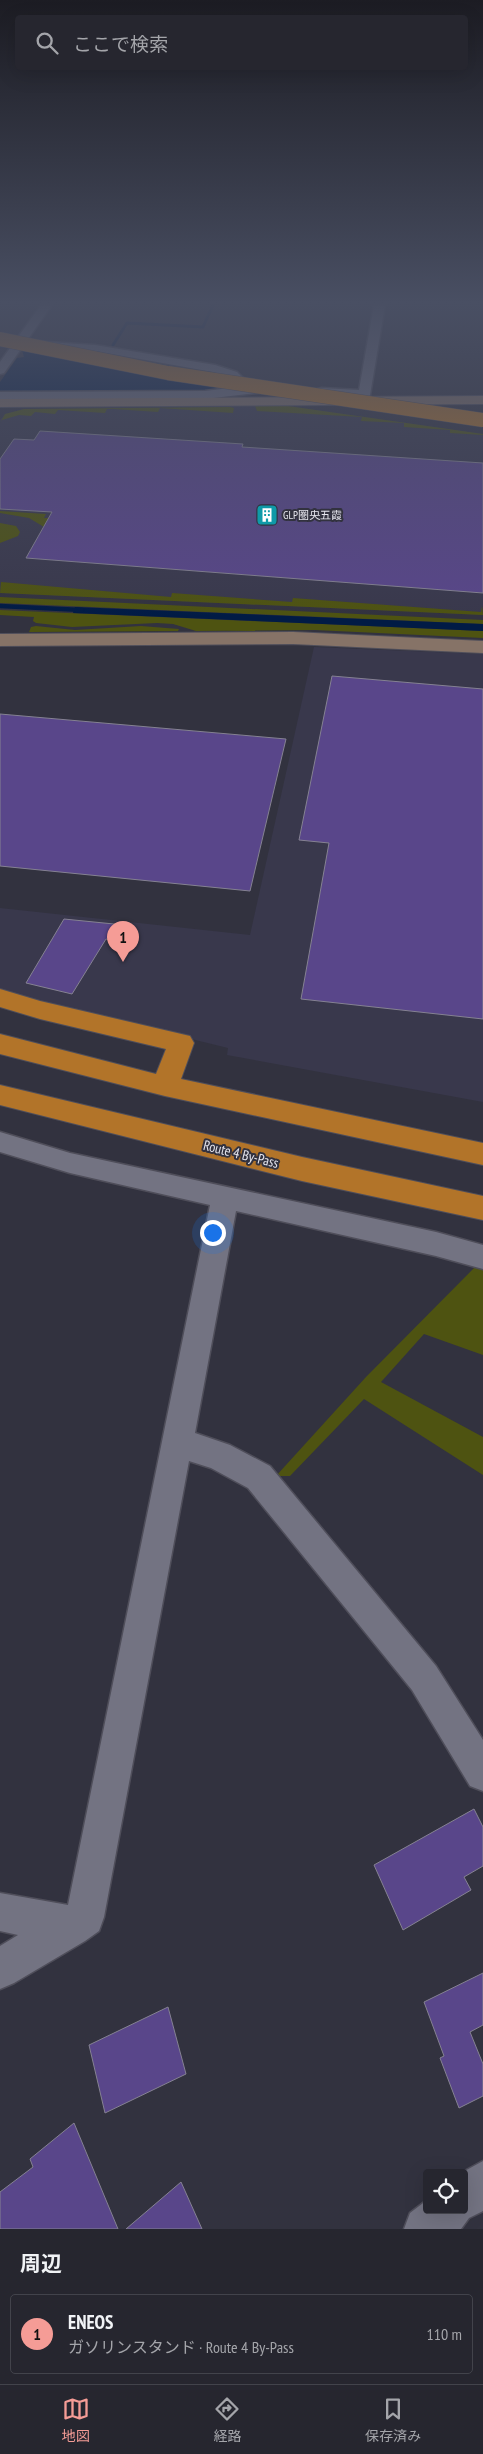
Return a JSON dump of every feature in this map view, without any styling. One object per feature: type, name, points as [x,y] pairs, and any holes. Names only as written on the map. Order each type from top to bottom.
[{"type":"highway","points":[[355,409],[483,428]]},
{"type":"highway","points":[[408,409],[483,420]]},
{"type":"highway","points":[[0,998],[40,1010],[181,1043],[165,1086]]},
{"type":"highway","points":[[0,1044],[165,1086],[483,1154]]},
{"type":"highway","points":[[0,1076],[146,1131]]},
{"type":"highway","name":"Route 4 By-Pass","points":[[0,1095],[302,1169],[483,1208]]},
{"type":"main road","points":[[0,640],[294,638],[483,647]]},
{"type":"street","points":[[0,1142],[70,1163],[436,1244],[483,1257]]},
{"type":"street","points":[[0,1969],[85,1917],[225,1198]]},
{"type":"street","points":[[178,1442],[219,1456],[260,1477],[424,1678],[483,1772]]},
{"type":"street","points":[[0,1912],[71,1927]]},
{"type":"street","points":[[468,2195],[483,2183]]},
{"type":"street","points":[[426,2229],[445,2214]]},
{"type":"shaded area","name":"GLP圏央五霞","points":[[24,409],[309,409],[483,434],[483,615],[0,593],[0,420],[5,414]]},
{"type":"shaded area","points":[[314,647],[483,654],[483,1102],[227,1055],[228,1048],[69,1009],[0,989],[0,908],[250,935]]},
{"type":"green space","points":[[24,409],[107,409],[105,413],[58,410],[55,414],[35,412],[31,416],[19,415],[2,420],[0,423],[5,414]]},
{"type":"green space","points":[[113,409],[159,409],[158,412]]},
{"type":"green space","points":[[175,409],[234,409],[233,413]]},
{"type":"green space","points":[[256,409],[309,409],[483,434],[483,435],[450,433],[450,430],[404,427],[404,423],[361,421],[362,417],[257,411]]},
{"type":"green space","points":[[0,511],[46,514],[44,518],[49,518],[44,527],[29,518],[0,513]]},
{"type":"green space","points":[[0,523],[16,526],[20,532],[18,536],[0,543]]},
{"type":"green space","points":[[1,582],[171,597],[172,593],[292,602],[293,598],[481,612],[482,606],[483,615],[0,593]]},
{"type":"green space","points":[[0,597],[483,620],[483,624],[0,603]]},
{"type":"green space","points":[[0,610],[483,631],[483,638],[315,630],[196,631],[173,624],[157,623],[72,627],[36,623],[33,621],[34,617],[0,615]]},
{"type":"green space","points":[[141,626],[179,629],[178,631],[29,632],[31,627],[75,630]]},
{"type":"green space","points":[[478,1264],[483,1266],[483,1355],[424,1334],[381,1382],[483,1437],[483,1475],[364,1399],[290,1476],[276,1476],[366,1377]]},
{"type":"water","points":[[75,607],[483,624],[483,631],[73,613]]},
{"type":"building","name":"GLP圏央五霞","points":[[40,431],[243,444],[242,447],[483,463],[483,593],[26,558],[52,512],[0,509],[0,459],[14,439],[34,440]]},
{"type":"building","points":[[332,676],[483,689],[483,1019],[301,999],[329,843],[299,840]]},
{"type":"building","points":[[0,714],[286,739],[250,891],[0,866]]},
{"type":"building","points":[[64,919],[134,926],[125,944],[106,939],[72,994],[26,983]]},
{"type":"building","points":[[474,1809],[483,1827],[483,1866],[464,1877],[471,1890],[403,1930],[374,1865]]},
{"type":"building","points":[[483,1973],[483,2025],[470,2032],[483,2064],[483,2096],[459,2108],[440,2058],[444,2056],[424,2002]]},
{"type":"building","points":[[168,2007],[186,2074],[105,2113],[89,2045]]},
{"type":"building","points":[[74,2123],[118,2229],[0,2229],[0,2192],[33,2167],[30,2159]]},
{"type":"building","points":[[181,2182],[202,2229],[126,2229]]},
{"type":"waterway","points":[[0,606],[82,610]]},
{"type":"place","name":"GLP圏央五霞","points":[[267,515]]},
{"type":"place","name":"ENEOS","points":[[123,962]]}]
